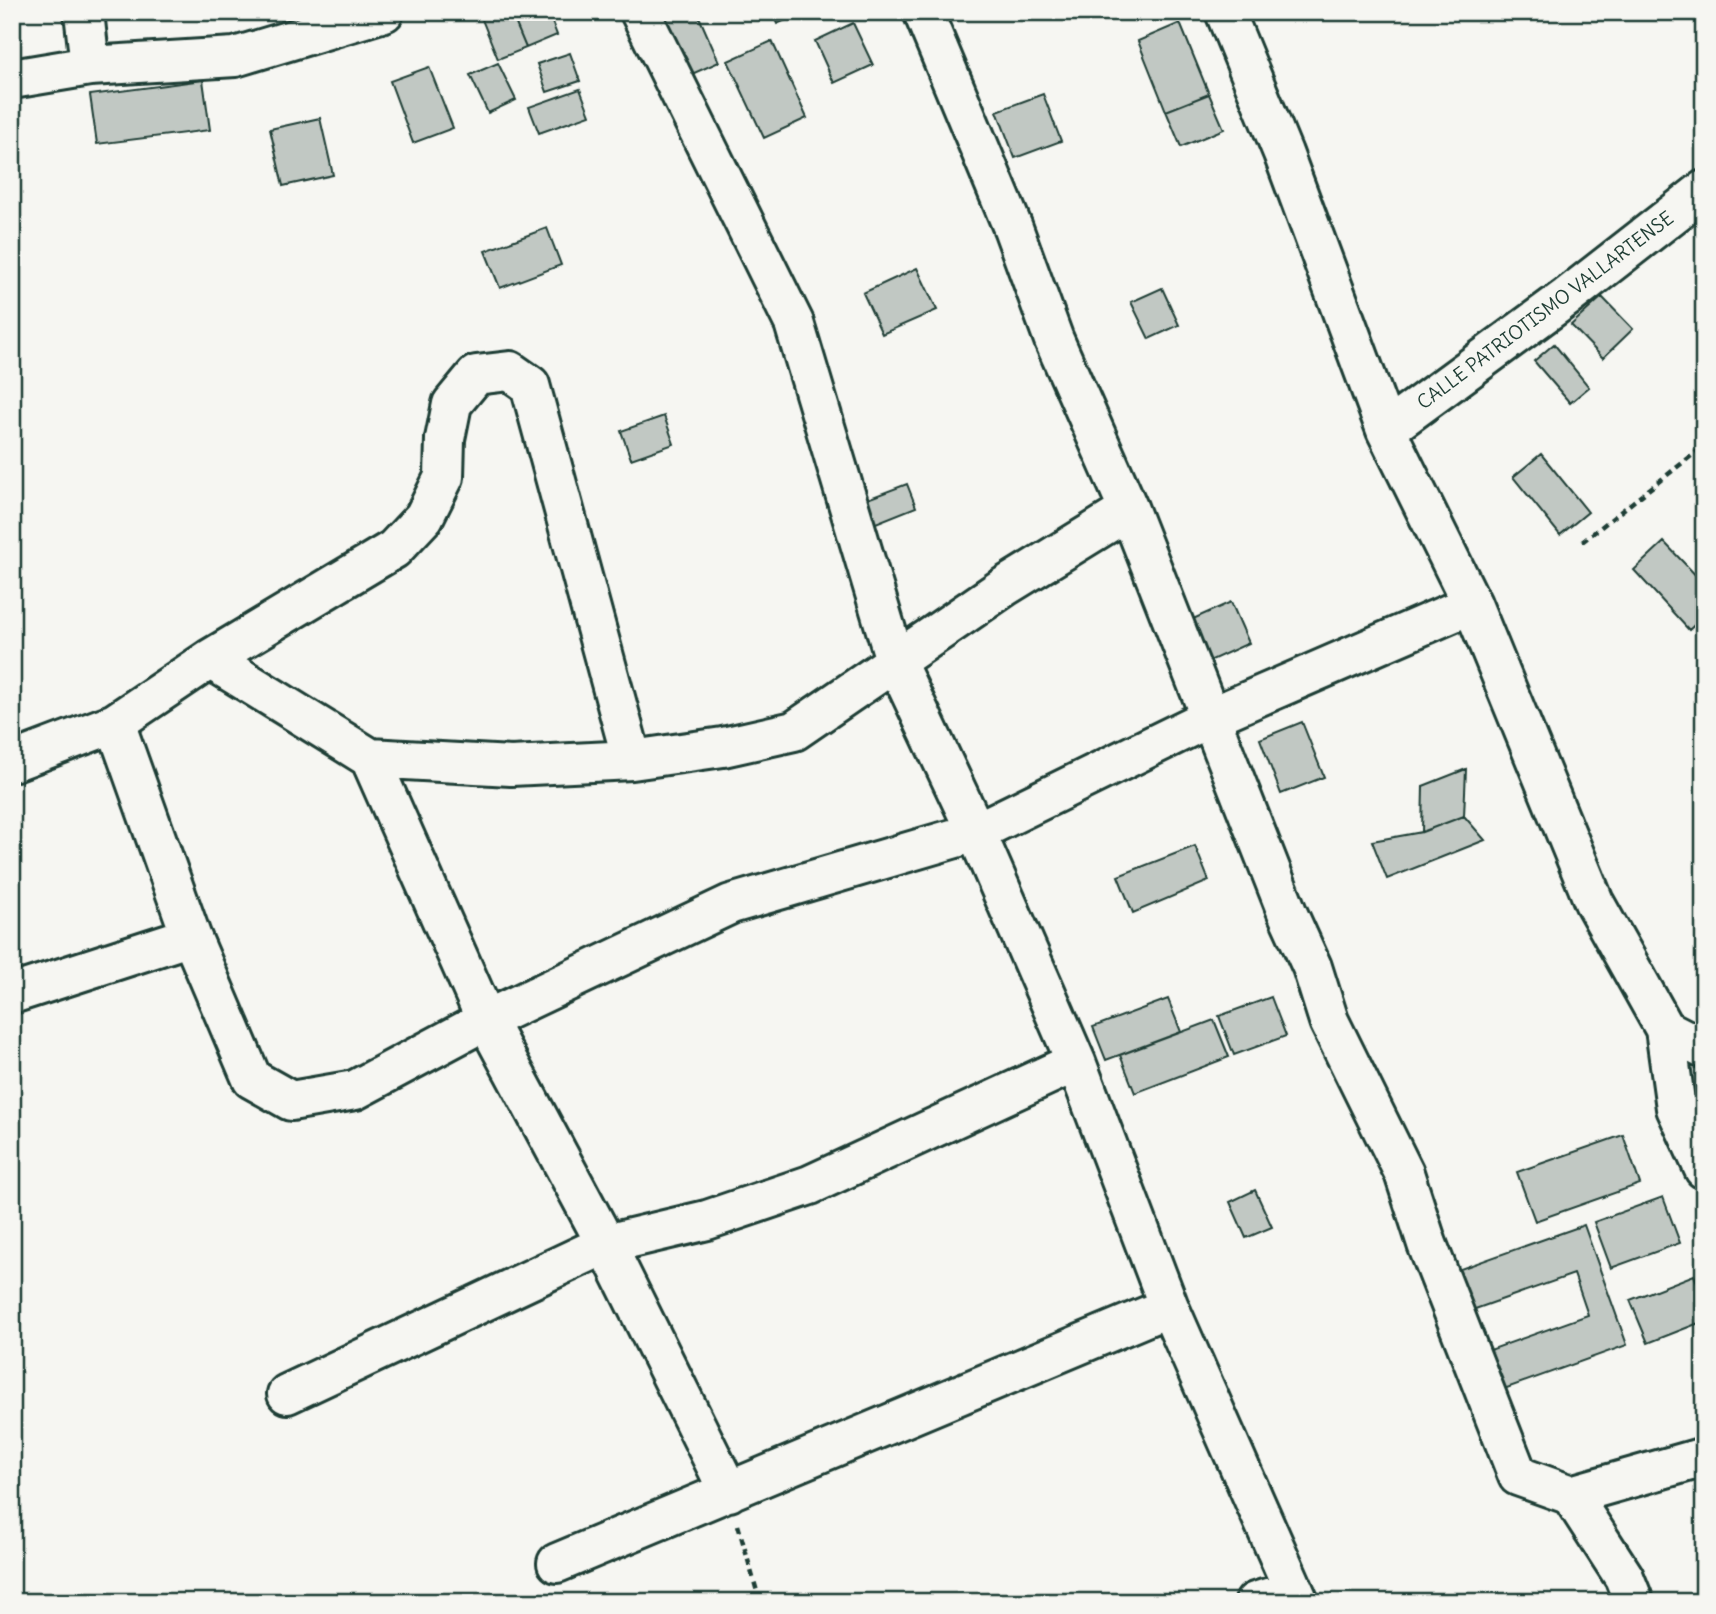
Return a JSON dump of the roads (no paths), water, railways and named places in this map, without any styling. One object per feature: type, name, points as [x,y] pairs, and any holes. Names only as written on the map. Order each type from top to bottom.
[{"type":"street","points":[[84,12],[90,65]]},
{"type":"street","points":[[640,12],[794,323],[895,660],[976,832],[1076,1062],[1169,1307],[1296,1596],[1255,1602]]},
{"type":"street","points":[[923,12],[1013,228],[1054,340],[1129,510],[1287,912],[1312,967],[1329,1021],[1404,1173],[1427,1244],[1518,1476],[1571,1495],[1704,1457]]},
{"type":"street","points":[[1225,12],[1283,153],[1386,430],[1472,604],[1594,902],[1665,1029],[1676,1108],[1704,1169]]},
{"type":"street","points":[[12,79],[90,65],[235,57],[363,16]]},
{"type":"street","name":"CALLE PATRIOTISMO VALLARTENSE","points":[[1386,430],[1567,297],[1704,190]]},
{"type":"street","points":[[12,762],[115,723],[210,659],[394,549],[424,517],[444,477],[445,439],[453,404],[476,375],[510,371],[530,385],[632,760]]},
{"type":"street","points":[[210,659],[370,758],[511,766],[632,760],[723,747],[794,731],[1004,587],[1129,510]]},
{"type":"street","points":[[115,723],[191,936],[253,1079],[291,1101],[355,1090],[486,1020],[731,904],[976,832],[1211,717],[1472,604]]},
{"type":"street","points":[[370,758],[486,1020],[606,1244],[729,1492]]},
{"type":"street","points":[[12,994],[191,936]]},
{"type":"street","points":[[1665,1029],[1704,1049]]},
{"type":"street","points":[[286,1394],[606,1244],[707,1220],[810,1185],[1076,1062]]},
{"type":"street","points":[[557,1563],[1169,1307]]},
{"type":"street","points":[[1571,1495],[1624,1577],[1634,1602]]}]
